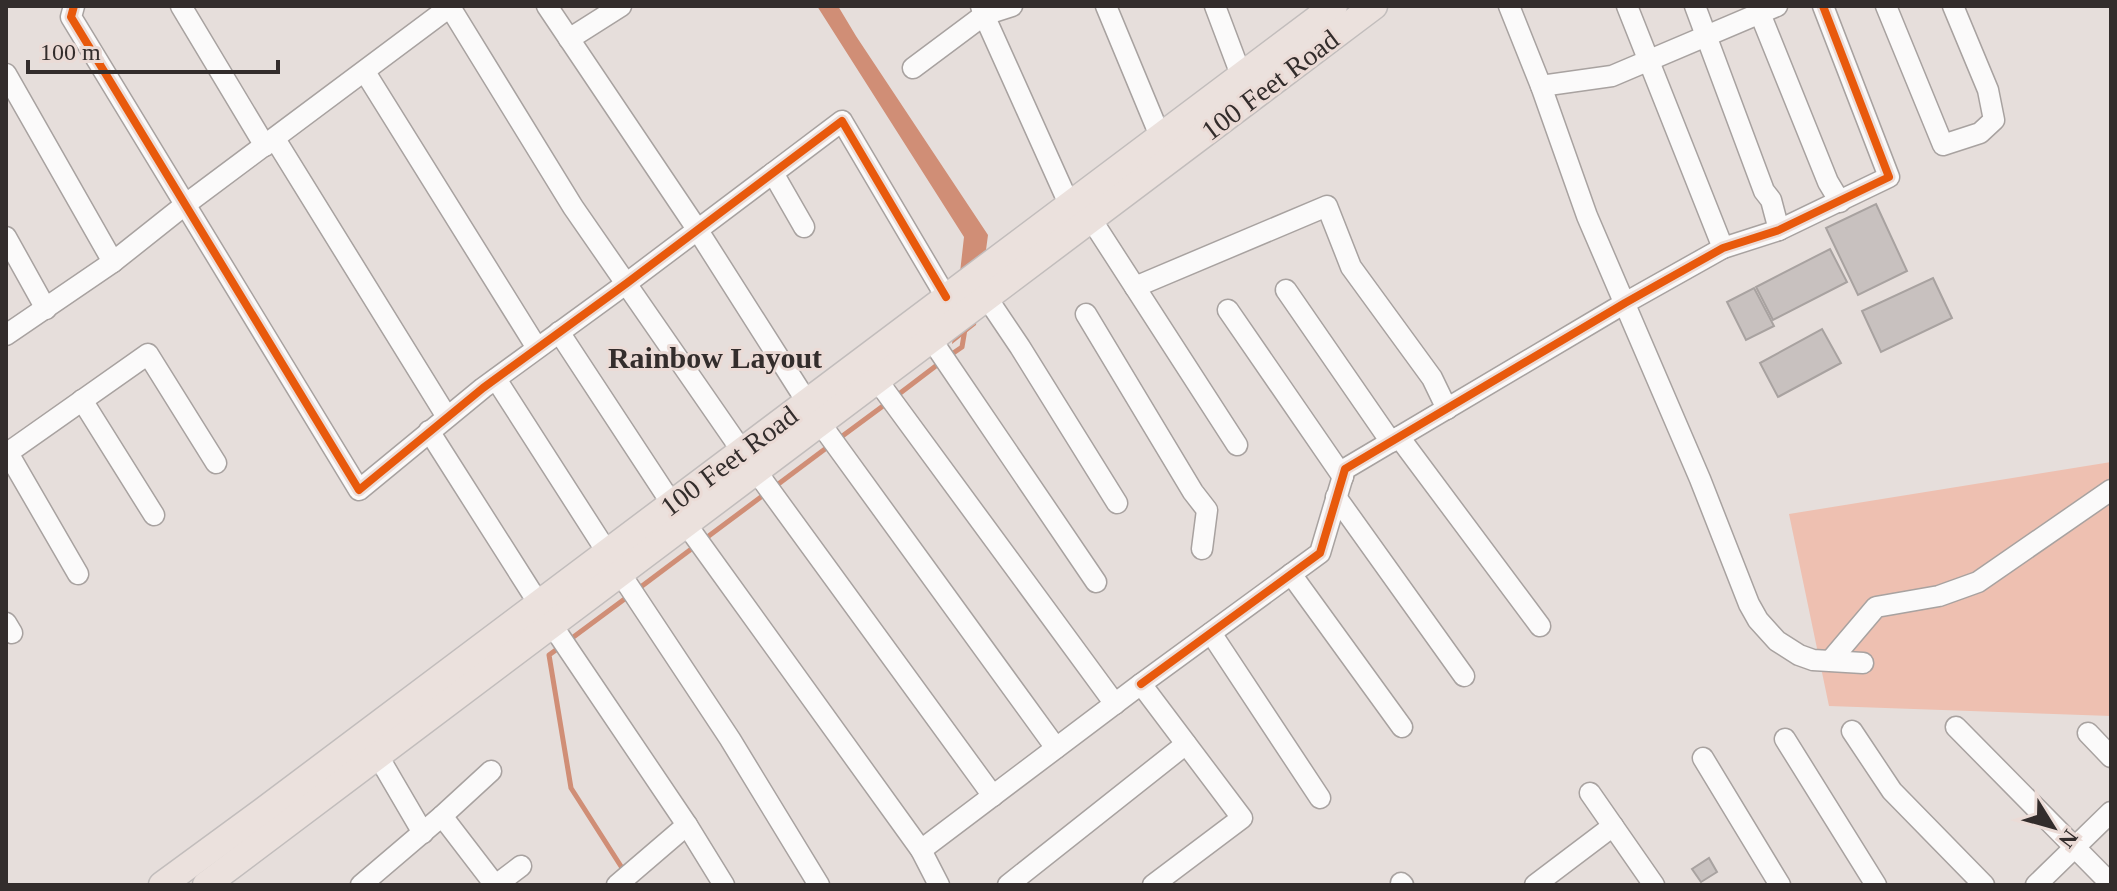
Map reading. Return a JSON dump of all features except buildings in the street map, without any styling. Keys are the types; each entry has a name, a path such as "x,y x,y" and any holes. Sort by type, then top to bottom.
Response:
{"main road":[{"name":"100 Feet Road","path":"1080,212 1160,136 1241,75 1308,14 1334,6"},
{"name":"100 Feet Road","path":"813,413 877,380 924,329 946,297 1020,258 1080,212 1374,6"},
{"name":"100 Feet Road","path":"162,885 546,614 924,329 987,298 1020,258"},
{"name":"100 Feet Road","path":"215,882 378,756 546,614"}],"street":[{"path":"74,6 71,17 359,490 496,379 842,121 946,297"},
{"path":"181,6 447,417"},
{"path":"547,6 697,229 813,413 1056,748"},
{"path":"569,39 621,6"},
{"path":"913,68 982,11 1012,6"},
{"path":"1106,6 1160,136"},
{"path":"1215,6 1241,75"},
{"path":"1509,6 1587,216 1700,479 1749,604 1758,620 1777,641 1799,655 1813,660 1863,663"},
{"path":"1627,6 1723,248"},
{"path":"1695,6 1764,191 1771,200 1779,230"},
{"path":"921,850 1320,553 1345,469 1723,248 1779,230 1889,177 1823,6"},
{"path":"1886,6 1943,145 1980,133 1994,120 1988,90 1953,6"},
{"path":"6,335 113,262 451,7 573,207 749,461 993,796"},
{"path":"1541,86 1601,79 1705,37 1764,9 1828,182 1840,202"},
{"path":"982,11 1080,212 1135,287 1237,445"},
{"path":"365,72 537,348"},
{"path":"6,74 113,262"},
{"path":"773,173 804,227"},
{"path":"1135,287 1327,206 1351,267 1432,378 1447,409"},
{"path":"6,237 46,309"},
{"path":"1286,290 1395,439 1540,626"},
{"path":"987,298 1117,503"},
{"path":"1228,310 1343,477"},
{"path":"1086,314 1193,492 1207,510 1202,549"},
{"path":"924,329 1096,582"},
{"path":"559,332 679,514 921,850 939,885"},
{"path":"78,574 7,454 145,355 150,355 216,463"},
{"path":"496,379 730,739 819,885"},
{"path":"877,380 1115,704"},
{"path":"82,400 154,515"},
{"path":"429,431 724,885"},
{"path":"1831,660 1876,607 1939,596 1978,582 2111,490"},
{"path":"1336,497 1464,676"},
{"path":"1291,574 1402,727"},
{"path":"1211,633 1320,798"},
{"path":"1141,684 1242,818 1153,885"},
{"path":"1956,727 2111,884"},
{"path":"1852,731 1892,791 1984,885"},
{"path":"2088,733 2111,757"},
{"path":"1785,739 1876,885"},
{"path":"1008,885 1186,744"},
{"path":"378,756 423,833"},
{"path":"1703,758 1780,885"},
{"path":"361,885 491,771"},
{"path":"1590,793 1654,885"},
{"path":"2036,885 2111,812"},
{"path":"442,816 495,885 521,866"},
{"path":"617,885 687,825"},
{"path":"1535,885 1613,826"}],"shaded area":[{"path":"817,6 838,6 988,235 976,325 952,344 964,237"},
{"path":"2111,462 2111,716 1829,706 1789,514"}],"waterway":[{"path":"949,356 962,347 965,329"},
{"path":"895,397 941,362"},
{"path":"837,440 887,403"},
{"path":"773,488 829,446"},
{"path":"702,541 765,494"},
{"path":"638,589 694,547"},
{"path":"568,641 630,595"},
{"path":"560,647 549,655 571,788 624,871"}],"cycle path":[{"path":"74,6 71,17 359,490 483,388 842,121 946,297"},
{"path":"1141,684 1320,553 1345,469 1723,248 1779,230 1889,177 1823,6"}],"district":[{"name":"Rainbow Layout","path":"715,357"}]}
